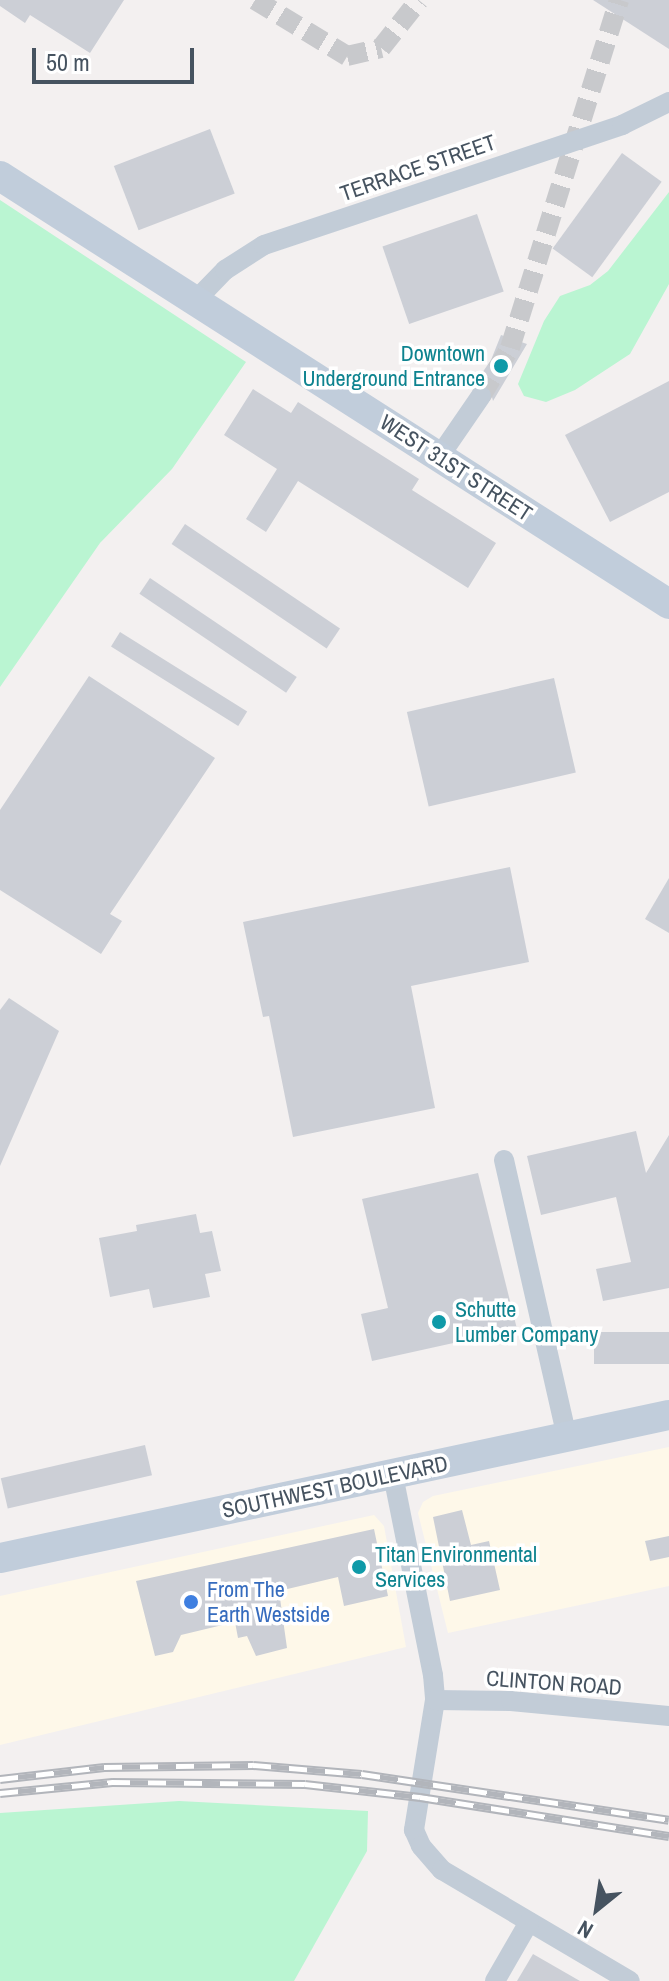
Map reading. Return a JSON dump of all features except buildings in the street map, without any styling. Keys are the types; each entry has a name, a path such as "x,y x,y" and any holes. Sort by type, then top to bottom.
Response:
{"main road":[{"name":"WEST 31ST STREET","path":"0,176 669,604"},
{"name":"SOUTHWEST BOULEVARD","path":"0,1558 669,1415"}],"street":[{"name":"TERRACE STREET","path":"195,301 225,270 264,245 622,125 669,102"},
{"path":"439,457 481,396"},
{"path":"504,1160 567,1437"},
{"path":"393,1475 431,1657 435,1700 414,1830 421,1846 442,1870 630,1981"},
{"name":"CLINTON ROAD","path":"435,1700 511,1701 669,1716"},
{"path":"495,1981 529,1922"}],"shaded area":[{"path":"669,1447 669,1586 448,1633 418,1513 423,1502 433,1496"},
{"path":"374,1515 384,1526 406,1647 0,1745 0,1596"}],"green space":[{"path":"669,192 669,284 630,354 575,390 546,402 524,396 518,384 544,321 560,296 590,285 608,271"},
{"path":"0,200 246,362 172,469 100,543 0,687"},
{"path":"179,1801 368,1811 367,1851 294,1981 0,1981 0,1813"}],"tunnel":[{"path":"255,0 347,56 381,48 419,0"},
{"path":"481,396 510,348 619,0"}],"railway":[{"path":"0,1779 104,1767 253,1765 362,1774 669,1820"},
{"path":"0,1793 112,1782 305,1784 420,1797 669,1836"}],"place":[{"name":"Downtown Underground Entrance","path":"501,366"},
{"name":"Schutte Lumber Company","path":"439,1322"},
{"name":"Titan Environmental Services","path":"359,1567"},
{"name":"From The Earth Westside","path":"191,1602"}]}
